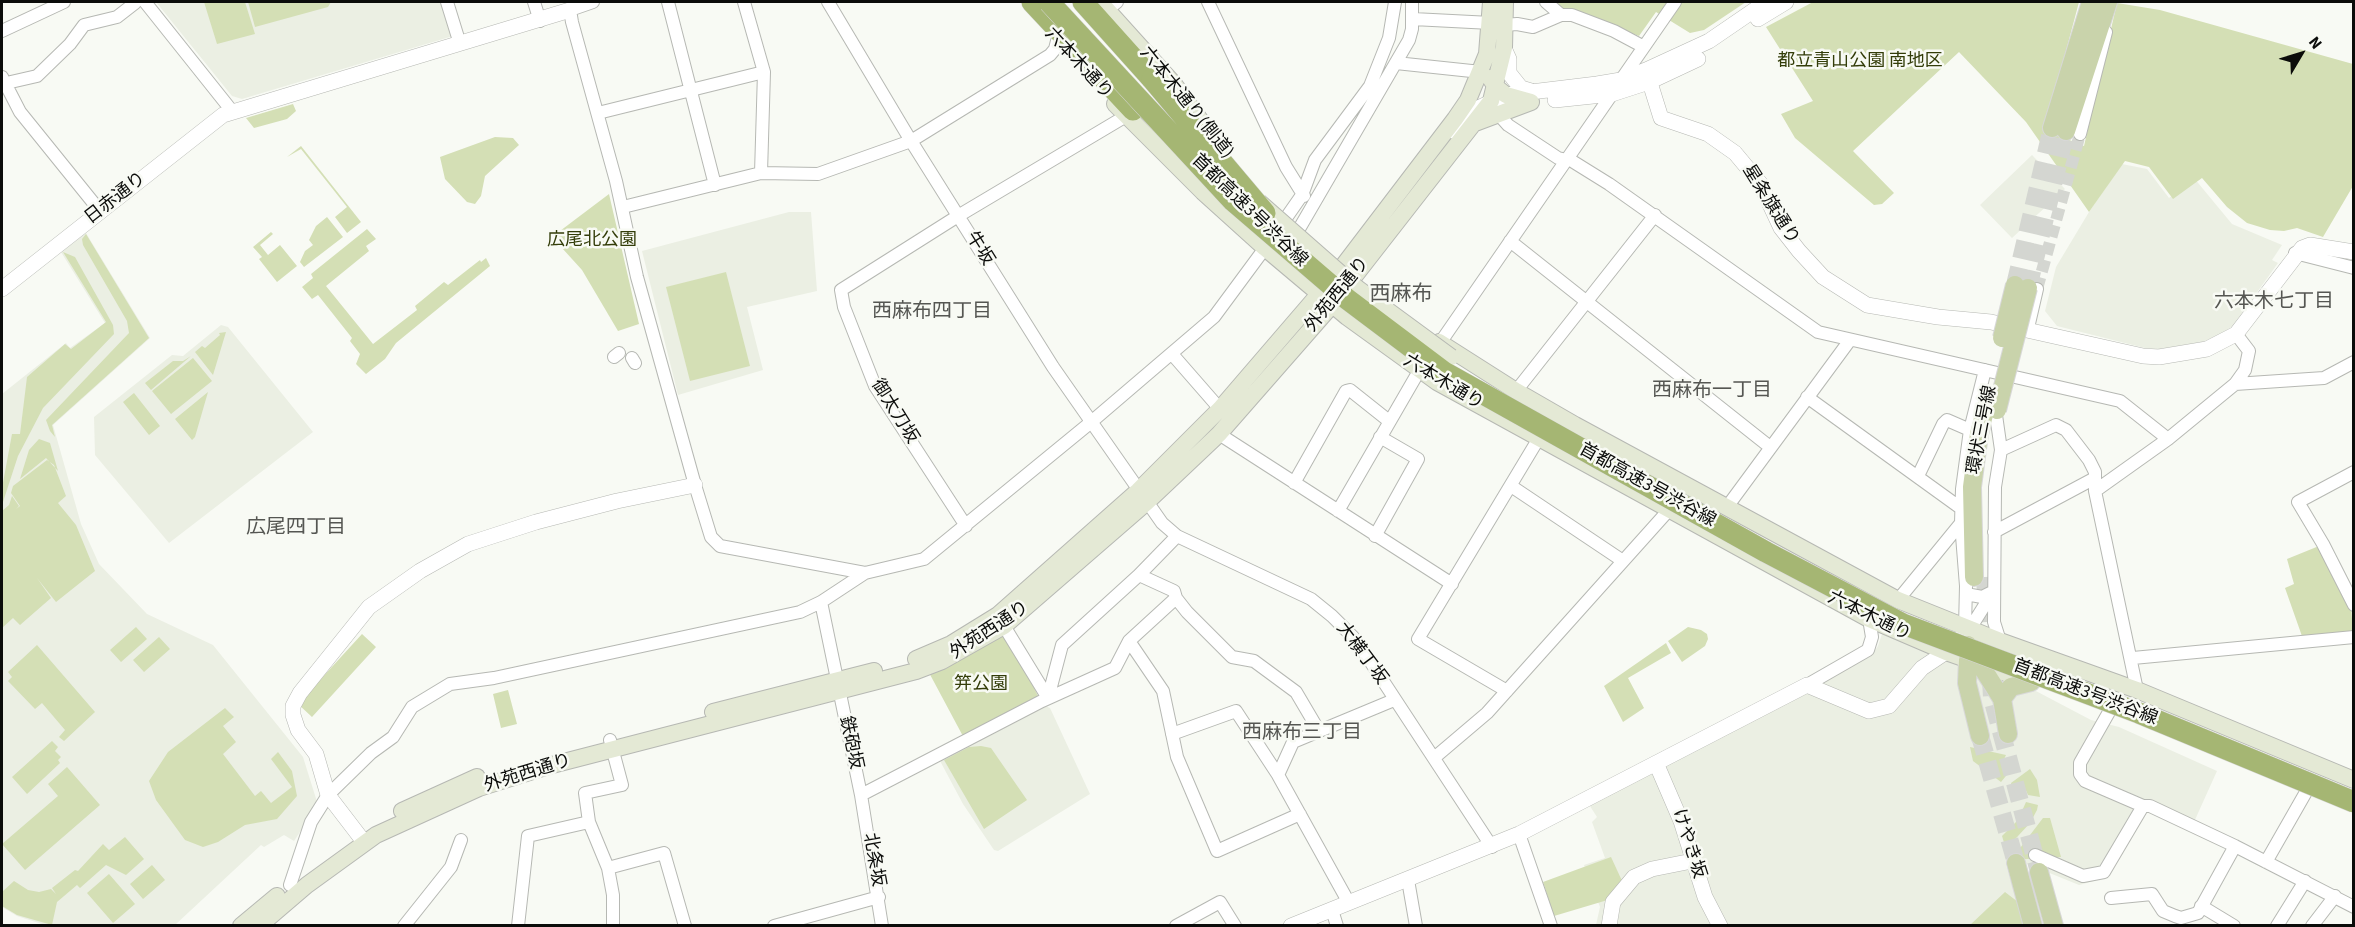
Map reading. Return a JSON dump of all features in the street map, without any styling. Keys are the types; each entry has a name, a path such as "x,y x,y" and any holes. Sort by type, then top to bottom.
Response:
{"highway":[{"path":"1032,2 1177,154 1215,182"},
{"name":"首都高速3号渋谷線","path":"1049,2 1215,182 1284,247 1414,352 1473,389 1766,552 1903,624 2139,713 2354,802"},
{"name":"首都高速3号渋谷線","path":"1069,2 1265,213 1354,290 1450,361 1865,592 1942,627 2144,702 2354,789"},
{"path":"1083,2 1216,152 1265,213"}],"main road":[{"name":"六本木通り","path":"1021,2 1126,116 1211,200 1265,248 1337,285 1440,343 1516,391 1727,507 1898,600 1948,620 1968,641 1946,652 1869,619 1668,511 1419,371 1390,350 1337,285 1292,224"},
{"name":"六本木通り","path":"1041,2 1150,119 1254,226 1282,251 1404,349 1517,426"},
{"path":"1069,2 1266,209 1357,288 1451,357 1516,391"},
{"name":"外苑西通り","path":"838,686 924,657 986,624 1219,434 1337,285 1497,94 1504,48 1491,2"},
{"name":"外苑西通り","path":"241,926 290,885 361,838 471,779 942,661 1004,626 1142,496 1337,285 1468,100 1481,72 1505,2"},
{"path":"2091,2 2066,131 2110,2"},
{"name":"六本木通り(側道)","path":"1108,4 1243,174 1292,224"},
{"path":"1487,54 1490,76 1497,94 1531,97"},
{"path":"1474,124 1531,97"},
{"name":"環状三号線","path":"1980,585 1972,487 1991,411 2027,287"},
{"path":"1575,424 1651,482 1875,605 1968,641 2031,682 2354,812"},
{"path":"1968,641 2000,641 2138,690 2354,780"},
{"path":"1968,641 2000,641"},
{"path":"1968,641 2003,703 2006,735"},
{"path":"1968,641 1967,683 1982,737"},
{"path":"2003,703 2011,687 2031,682"},
{"name":"外苑西通り","path":"259,926 361,838"},
{"path":"2033,926 2034,867"},
{"path":"2034,867 2043,926"},
{"path":"2034,867 2054,926"},
{"path":"2034,867 2065,926"}],"street":[{"path":"2,31 64,2"},
{"path":"100,211 20,112 3,81 37,76 70,44 84,25 117,17 140,2 232,111"},
{"path":"447,2 460,44"},
{"path":"534,2 540,21"},
{"path":"593,2 570,10 623,207 637,277 711,537 717,545 865,573"},
{"path":"668,2 715,185"},
{"path":"744,2 764,72 761,173"},
{"name":"牛坂","path":"828,2 958,216 1090,423 1142,496"},
{"path":"1208,2 1286,167 1302,195 1314,203"},
{"path":"1292,224 1314,203 1388,68 1389,38 1395,2"},
{"path":"1292,224 1315,160 1409,40 1413,19 1412,2"},
{"path":"1546,2 1561,15"},
{"path":"1440,343 1675,2"},
{"path":"1504,48 1509,59 1509,73 1531,97 1612,94 1702,45 1766,2"},
{"path":"1531,97 1648,76 1696,59 1786,2"},
{"name":"日赤通り","path":"2,290 215,120 232,111 540,21 570,10"},
{"path":"1413,19 1517,24 1533,27 1561,15 1572,15 1644,47"},
{"path":"623,207 761,173 818,174 911,141 1050,55 1057,41"},
{"path":"1644,47 1648,76"},
{"path":"1388,68 1481,72"},
{"path":"597,113 764,72"},
{"name":"星条旗通り","path":"1648,76 1661,118 1708,134 1735,153 1760,183 1781,228 1791,242 1823,277 1850,297 1883,309 2028,328"},
{"path":"1433,149 1468,116 1497,94"},
{"path":"958,216 1126,116"},
{"path":"1474,124 1500,116 1508,125 1558,158 1591,172 1655,215 1818,332 2120,401 2168,439"},
{"path":"1516,391 1585,300 1655,215"},
{"name":"御太刀坂","path":"958,216 841,290 844,307 875,386 966,526"},
{"path":"1510,241 1770,447"},
{"path":"2027,287 2028,328 2143,356 2159,357 2207,349 2236,334 2295,254 2310,245 2354,252"},
{"path":"290,885 311,822 328,795 371,753 393,737 412,706 450,684 679,639 800,612 821,602 865,573 924,559 1090,423 1214,317 1265,248"},
{"path":"2295,254 2354,268"},
{"path":"1994,532 2095,484 2168,439 2235,384 2245,370 2249,351 2236,334"},
{"path":"1727,507 1850,340"},
{"path":"1172,354 1220,409"},
{"path":"2235,384 2324,378 2354,362"},
{"path":"1985,370 1970,430 1961,523 1988,613 2000,641"},
{"path":"1338,511 1419,371"},
{"path":"1294,483 1346,391 1350,390 1389,421"},
{"path":"1807,397 1962,509"},
{"path":"1970,430 1991,411 2001,450 1995,487 1994,532 1968,641 1971,686 1982,737"},
{"path":"1918,476 1947,420 1970,430"},
{"path":"2001,450 2056,425 2066,430 2089,460 2133,657 2138,690"},
{"path":"1219,434 1452,584"},
{"path":"1375,536 1418,459 1380,437"},
{"path":"1507,691 1418,639 1539,438"},
{"path":"2354,472 2298,501 2328,552 2354,605"},
{"path":"361,838 328,795 316,754 294,722 293,706 300,693 369,607 420,570 468,544 536,522 616,501 695,485"},
{"path":"1511,486 1623,561"},
{"name":"大横丁坂","path":"1142,496 1162,523 1177,536 1311,599 1353,637 1492,846"},
{"path":"1434,758 1487,713 1668,511"},
{"path":"1898,600 1961,523"},
{"path":"1048,698 1062,645 1139,575 1177,536"},
{"path":"1139,575 1174,591 1176,598 1232,657 1254,661 1296,692 1319,731"},
{"path":"861,795 1048,698 1115,668 1129,641 1176,598"},
{"name":"鉄砲坂","path":"821,602 861,795"},
{"path":"1968,641 1988,613"},
{"path":"1292,926 1518,834 1807,685 1868,650 1872,637 1869,619"},
{"path":"1004,626 1048,698"},
{"path":"2133,657 2354,638"},
{"path":"1129,641 1163,691 1177,757 1217,851 1300,814"},
{"path":"1807,685 1869,711 1889,706 1897,701 1922,668 1946,652"},
{"path":"1278,775 1293,742 1394,700"},
{"path":"1172,734 1236,711 1278,775 1349,903"},
{"path":"2109,712 2080,763 2080,774 2085,781 2143,806 2150,806 2235,846 2354,907"},
{"path":"611,745 622,785 585,793 589,822 608,868 613,895 613,926"},
{"name":"けやき坂","path":"1656,763 1681,821 1705,897 1720,926"},
{"path":"2266,862 2306,792"},
{"name":"北条坂","path":"861,795 882,926"},
{"path":"2034,867 2083,876 2104,872 2143,806"},
{"path":"518,926 528,836 589,822"},
{"path":"1518,834 1551,926"},
{"path":"404,926 451,867 461,840"},
{"path":"2111,898 2152,894 2163,911 2181,918 2198,913 2235,846"},
{"path":"608,868 664,853 686,926"},
{"path":"1609,926 1613,902 1634,877 1652,869 1692,861"},
{"path":"1408,880 1416,926"},
{"path":"2277,926 2305,881"},
{"path":"2312,926 2335,896"},
{"path":"774,926 879,897"},
{"path":"1176,926 1220,902 1235,926"},
{"path":"2201,906 2234,926"},
{"path":"1332,910 1337,926"}],"shaded area":[{"path":"156,2 443,2 453,36 242,99 232,96"},
{"path":"2032,155 2065,189 2012,238 1980,205"},
{"path":"2122,164 2147,169 2169,198 2194,178 2232,224 2282,245 2272,260 2278,263 2233,326 2218,336 2202,342 2160,349 2145,348 2057,326 2045,311 2056,267 2089,212"},
{"path":"789,212 811,212 817,291 747,307 763,370 678,395 642,251"},
{"path":"86,233 150,338 53,425 81,524 99,564 147,614 213,645 303,757 318,805 294,841 284,835 264,847 261,845 175,925 45,925 17,916 2,907 2,394 66,343 70,348 105,323 61,252"},
{"path":"221,325 228,327 313,432 169,543 95,455 94,417 172,355 183,356"},
{"path":"1882,634 2034,690 2091,720 2119,727 2217,771 2194,822 2151,803 2113,869 2094,881 2079,885 2020,861 2006,865 2021,914 2027,925 1596,925 1600,907 1584,865 1605,858 1592,822 1597,817 1588,803 1871,656"},
{"path":"1043,705 1050,708 1090,794 998,851 994,850 963,804 939,759"}],"green space":[{"path":"204,2 245,2 255,34 217,44"},
{"path":"248,2 331,2 328,7 255,27"},
{"path":"1547,2 1746,2 1704,30 1690,33 1656,12 1639,36"},
{"name":"都立青山公園 南地区","path":"1813,2 2079,2 2045,130 2084,146 2117,3 2160,10 2353,64 2353,186 2323,237 2297,228 2284,231 2270,230 2247,223 2227,207 2202,178 2173,199 2149,167 2125,161 2089,212 2026,122 1959,52 1853,151 1894,193 1882,204 1874,205 1795,138 1781,114 1813,101 1766,27"},
{"path":"293,104 296,111 287,119 254,128 246,118"},
{"path":"495,137 513,138 519,145 485,176 481,196 475,204 467,202 445,179 440,157"},
{"path":"301,146 361,222 347,233 335,217 347,207 301,149 287,157"},
{"name":"広尾北公園","path":"609,194 639,324 618,331 582,270 552,237"},
{"path":"327,217 343,237 304,267 300,262 305,251 313,245 309,240 316,226"},
{"path":"367,229 376,239 366,246 369,251 326,286 373,344 417,310 415,306 444,282 448,285 480,260 481,262 486,258 490,266 396,343 385,359 366,374 356,364 360,354 350,341 352,338 318,295 312,299 302,287 313,278 311,274"},
{"path":"271,232 273,234 260,245 268,255 280,245 297,266 277,282 259,259 262,257 253,247"},
{"path":"86,234 149,338 52,425 55,437 46,420 129,333 127,321 83,245 82,239"},
{"path":"63,252 75,257 113,325 114,334 43,408 18,456 2,505 2,488 12,434 20,434 27,377 65,344 71,349 106,322"},
{"path":"726,272 750,366 690,381 666,287"},
{"path":"226,332 213,375 195,352 202,346 205,348 220,335 219,333"},
{"path":"191,356 151,390 145,383 173,361 183,361"},
{"path":"193,358 212,381 171,414 152,391"},
{"path":"208,392 195,437 192,440 175,419"},
{"path":"134,393 160,426 149,435 123,402"},
{"path":"39,439 50,443 58,471 46,458 20,479 29,450"},
{"path":"47,460 54,465 66,496 58,503 76,525 95,571 56,602 37,578 51,598 20,625 13,618 2,628 2,511 9,505 12,496 19,506 16,509 20,506 11,493 13,486"},
{"path":"2319,546 2351,605 2353,632 2303,639 2285,588 2294,584 2287,559"},
{"name":"笄公園","path":"1004,626 1039,698 965,740 926,667"},
{"path":"136,627 147,639 121,662 110,650"},
{"path":"1688,627 1701,630 1707,634 1708,639 1705,646 1682,662 1668,641"},
{"path":"362,634 376,647 312,717 298,704"},
{"path":"159,637 170,649 144,672 133,660"},
{"path":"1666,643 1671,653 1628,678 1644,708 1623,722 1604,686"},
{"path":"37,645 95,712 64,741 59,737 65,730 42,703 35,709 8,681 12,677 8,672"},
{"path":"508,690 517,724 501,728 493,694"},
{"path":"225,708 234,717 223,726 236,742 223,754 255,796 261,791 271,803 292,787 271,759 278,752 292,771 297,796 277,819 245,825 218,842 203,847 185,840 156,800 149,781 168,752"},
{"path":"52,741 58,747 55,751 61,757 58,760 60,763 27,794 12,777"},
{"path":"969,747 991,748 1027,800 984,829 944,760"},
{"path":"1970,747 2006,755 2001,765 2010,771 2001,782 1973,761"},
{"path":"67,767 100,805 25,870 2,844 58,796 48,784"},
{"path":"2030,769 2037,780 2040,797 2028,795 2024,786 2012,789 2011,783"},
{"path":"2026,802 2038,805 2037,810 2030,823 2006,849 2002,836 2018,820"},
{"path":"2043,818 2050,818 2061,857 2011,860"},
{"path":"125,837 144,859 126,875 106,865 80,888 77,885 57,902 52,925 17,915 2,906 2,892 14,881 28,890 39,892 51,889 56,894 52,888 75,870 78,871 103,844 109,850"},
{"path":"1611,857 1623,883 1611,899 1554,916 1543,882"},
{"path":"152,865 165,880 143,899 130,884"},
{"path":"109,874 135,904 113,923 87,893"},
{"path":"2005,892 2018,902 2028,926 1969,926"}],"tunnel":[{"path":"2015,285 2052,128"},
{"path":"2028,288 2066,131"},
{"path":"2037,289 2080,134"},
{"path":"1985,577 1989,650"},
{"path":"1991,678 1992,698 2039,872"},
{"path":"1980,736 2016,863"}],"district":[{"name":"西麻布","path":"1401,295"},
{"name":"六本木七丁目","path":"2274,303"},
{"name":"西麻布四丁目","path":"932,313"},
{"name":"西麻布一丁目","path":"1712,392"},
{"name":"広尾四丁目","path":"296,529"},
{"name":"西麻布三丁目","path":"1302,734"}]}
